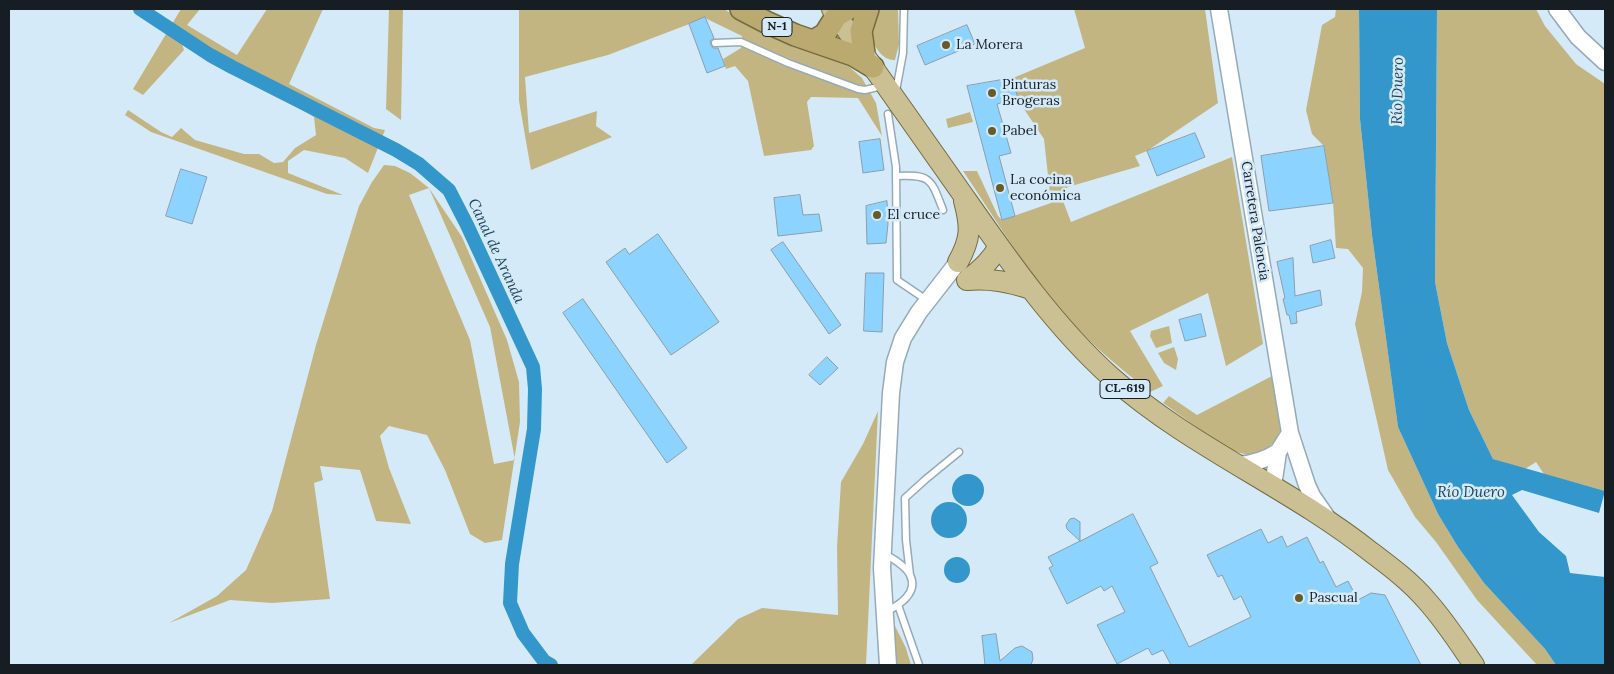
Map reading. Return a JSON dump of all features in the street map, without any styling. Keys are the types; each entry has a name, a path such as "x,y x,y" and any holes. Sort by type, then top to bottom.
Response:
{"highway":[{"name":"N-1","path":"742,9 766,22 813,41 869,60"},
{"path":"868,9 861,31 869,60"},
{"path":"813,41 825,34 839,11"}],"main road":[{"name":"CL-619","path":"839,11 869,60 889,99 962,194 1031,289 1073,340 1112,378 1165,420 1330,521 1394,570 1426,600 1445,622 1474,665"},
{"path":"958,262 966,248 969,222 962,194"},
{"path":"958,262 972,252 985,247 999,246"},
{"path":"967,280 984,268 999,246"},
{"path":"967,280 982,278 999,280 1031,289"}],"street":[{"name":"Carretera Palencia","path":"1219,9 1290,433 1297,458 1312,496 1330,521"},
{"path":"1557,9 1578,37 1605,62"},
{"path":"888,665 891,609 883,552 890,393 895,362 903,338 919,312 958,262"},
{"path":"928,301 946,289 967,280"},
{"path":"1273,486 1278,452 1290,433"},
{"path":"1238,465 1251,464 1278,452"},
{"path":"1273,486 1294,465 1297,458"}],"lane":[{"path":"904,9 904,53 889,99 896,176 897,280 928,301"},
{"path":"715,42 741,42 788,63 889,99"},
{"path":"896,176 921,176 928,180 935,190 943,210"},
{"path":"919,665 891,609 908,595 912,587 906,540 905,498 959,452"},
{"path":"883,552 910,575"}],"shaded area":[{"path":"181,9 200,9 187,25 237,55 267,9 323,9 289,84 374,128 385,130 368,173 345,158 304,150 288,161 288,173 343,195 327,194 151,132 125,115 128,110 172,137 181,128 195,140 244,154 259,154 274,163 283,162 295,148 316,135 314,117 226,70 180,38 184,50 143,95 133,89"},
{"path":"389,9 403,9 401,120 386,109"},
{"path":"519,9 724,9 759,31 794,47 839,58 862,78 876,103 882,136 858,98 811,97 807,102 814,146 811,150 764,156 748,81 735,66 726,69 723,59 741,48 742,36 705,18 608,55 525,77 529,133 597,111 596,126 612,137 531,170 519,101"},
{"path":"877,9 898,9 899,44 895,60 884,57 873,42 871,24"},
{"path":"1074,9 1205,9 1218,103 1147,151 1135,156 1140,166 1068,187 1060,193 1071,222 1232,157 1263,344 1226,366 1208,293 1130,331 1163,386 1150,392 1100,350 1065,315 1019,255 963,171 977,171 998,216 1002,220 1051,203 1044,139 1018,100 1013,78 1085,48"},
{"path":"1336,9 1359,9 1360,119 1372,235 1398,427 1438,514 1458,547 1484,583 1545,649 1556,665 1537,665 1477,600 1436,542 1415,517 1388,470 1355,324 1362,292 1363,268 1348,249 1336,248 1333,202 1324,146 1312,134 1306,110 1322,25 1335,17"},
{"path":"1437,9 1536,9 1545,26 1576,64 1605,84 1605,491 1544,474 1536,462 1525,469 1493,459 1469,410 1447,343 1435,282"},
{"path":"970,112 973,122 948,128 946,119"},
{"path":"384,165 395,166 410,173 429,188 409,195 470,340 494,464 514,460 502,540 485,543 470,534 445,470 427,435 389,426 380,436 389,468 411,524 376,521 360,470 320,466 323,480 314,483 330,599 272,603 230,600 169,623 217,596 246,570 272,511 316,345 359,206"},
{"path":"429,188 462,237 507,340 519,382 520,422 515,458 490,327"},
{"path":"1169,326 1172,343 1156,348 1150,336 1151,331"},
{"path":"1174,347 1178,359 1176,370 1164,363 1158,353"},
{"path":"1272,376 1280,414 1281,429 1270,446 1262,452 1255,454 1237,452 1227,447 1163,403 1169,396 1197,415"},
{"path":"878,411 866,665 691,665 738,619 762,608 838,615 837,547 841,482 863,444"},
{"path":"893,622 906,648 911,665 896,665"}],"water":[{"name":"Río Duero","path":"1359,9 1437,9 1435,282 1447,343 1469,410 1493,459 1605,491 1599,513 1522,490 1512,495 1539,532 1566,556 1570,573 1605,577 1605,665 1556,665 1545,649 1484,583 1458,547 1438,514 1398,427 1372,235 1360,119"},
{"path":"968,474 974,475 979,479 983,484 983,496 979,501 974,505 968,506 962,505 957,501 953,496 952,490 953,484 957,479 962,475"},
{"path":"949,502 956,503 962,507 966,513 966,527 962,533 956,537 949,538 942,537 936,533 932,527 931,520 932,513 936,507 942,503"},
{"path":"957,557 967,560 970,570 967,580 957,583 947,580 944,570 947,560"}],"building":[{"path":"705,17 714,38 710,41 711,45 713,48 718,48 725,66 707,73 689,24"},
{"name":"La Morera","path":"967,25 975,44 925,65 917,46"},
{"path":"1013,78 1018,100 997,104 1011,153 999,156 1015,216 1002,220 967,86"},
{"path":"1195,133 1205,157 1157,176 1147,151"},
{"path":"880,139 884,170 863,173 859,142"},
{"path":"1324,146 1333,203 1269,211 1261,156"},
{"path":"181,169 207,177 192,224 166,216"},
{"path":"800,195 803,215 819,214 822,231 778,236 774,198"},
{"path":"887,201 888,224 886,243 867,244 866,206"},
{"path":"658,234 719,322 671,355 606,262 625,248 629,254"},
{"path":"1331,240 1335,258 1313,263 1310,246"},
{"path":"783,242 841,325 829,334 771,250"},
{"path":"1293,258 1295,296 1320,290 1322,305 1296,312 1297,323 1291,324 1283,299 1285,298 1277,262"},
{"path":"866,273 884,273 882,332 864,331"},
{"path":"583,299 687,448 667,463 563,313"},
{"path":"1201,314 1206,336 1185,341 1179,320"},
{"path":"827,357 838,368 820,385 809,375"},
{"name":"Pascual","path":"1133,514 1158,563 1150,567 1189,647 1251,617 1241,596 1234,600 1222,575 1218,577 1207,555 1261,529 1268,543 1282,536 1287,547 1307,537 1320,563 1323,561 1336,587 1348,581 1358,600 1371,593 1385,595 1421,665 1171,665 1163,650 1152,655 1148,648 1117,664 1097,625 1125,612 1112,586 1104,591 1101,586 1067,604 1049,568 1053,566 1048,557"},
{"path":"1074,518 1080,522 1080,541 1067,529 1066,525 1070,519"},
{"path":"996,634 1000,661 1015,648 1022,646 1032,652 1033,659 1031,665 985,665 982,636"}],"waterway":[{"name":"Canal de Aranda","path":"140,9 210,55 396,150 419,164 449,190 533,367 535,389 534,429 512,564 510,603 523,633 544,661 551,665"}],"place":[{"name":"La Morera","path":"946,45"},
{"name":"Pinturas Brogeras","path":"992,93"},
{"name":"Pabel","path":"992,131"},
{"name":"La cocina económica","path":"1000,188"},
{"name":"El cruce","path":"877,215"},
{"name":"Pascual","path":"1299,598"}]}
